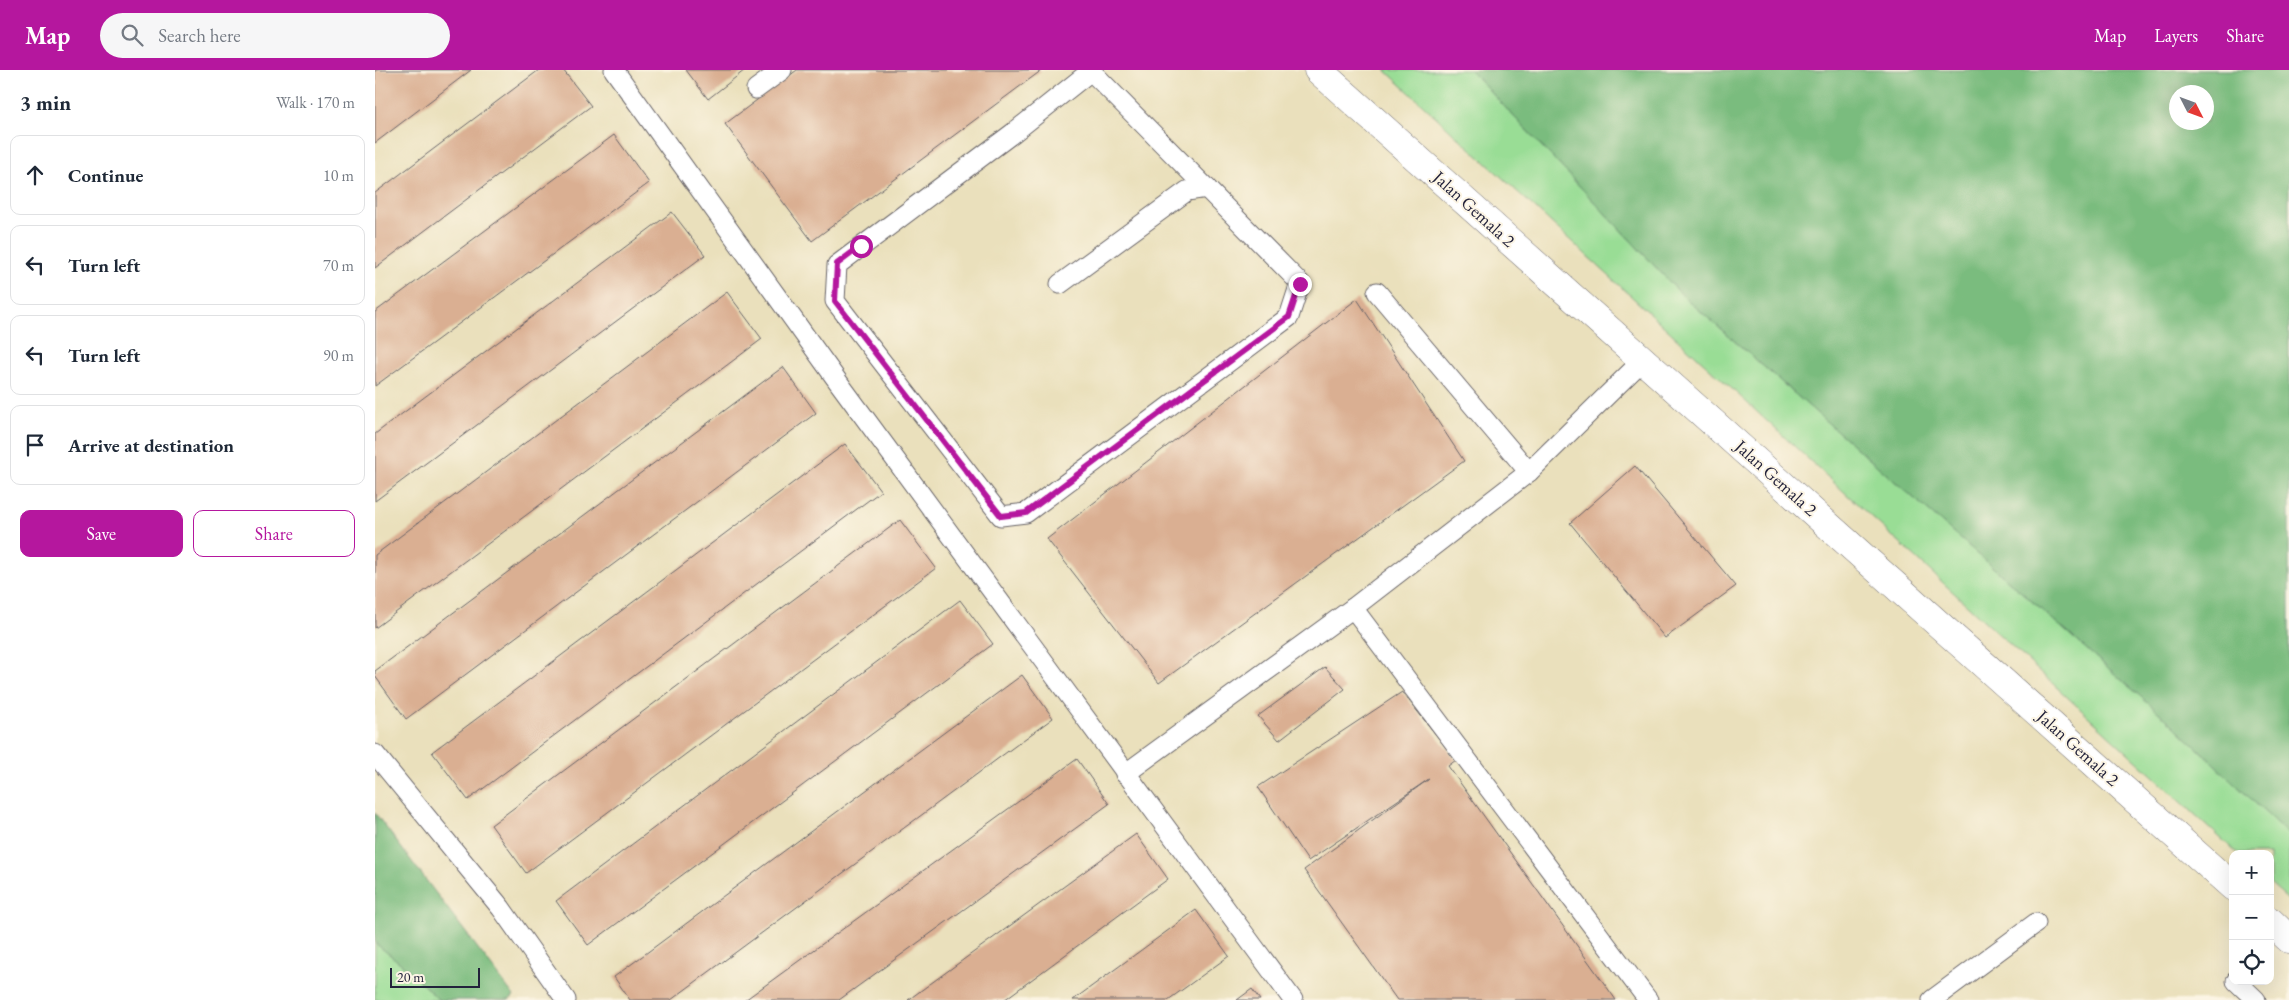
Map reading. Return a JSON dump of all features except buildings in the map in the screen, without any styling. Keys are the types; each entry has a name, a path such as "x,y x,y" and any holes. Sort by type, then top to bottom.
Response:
{"street":[{"name":"Jalan Gemala 2","path":"1318,70 2229,883"},
{"path":"2274,925 2289,939"}],"lane":[{"path":"614,70 839,383 1293,1000"},
{"path":"756,89 782,70"},
{"path":"1091,70 1207,188 1300,284 1289,317 1026,513 1001,516 835,301 837,264 1013,133 1091,70"},
{"path":"1060,284 1187,191 1207,188"},
{"path":"1377,292 1529,472"},
{"path":"1125,774 1353,608 1529,472 1643,360"},
{"path":"1353,608 1648,1000"},
{"path":"375,754 501,908 566,1000"},
{"path":"1932,1000 2036,923"},
{"path":"2240,985 2256,1000"}],"green space":[{"path":"1385,70 1470,70 1683,296 2172,724 2289,835 2289,901 2274,888 2274,850 2234,850"},
{"path":"1470,70 2289,70 2289,835 2172,724 1683,296"},
{"path":"375,813 514,996 509,1000 439,1000 404,966 375,943"},
{"path":"375,943 404,966 439,1000 375,1000"}],"route":[{"path":"861,246 837,264 835,301 1001,516 1026,513 1289,317 1300,284"}]}
